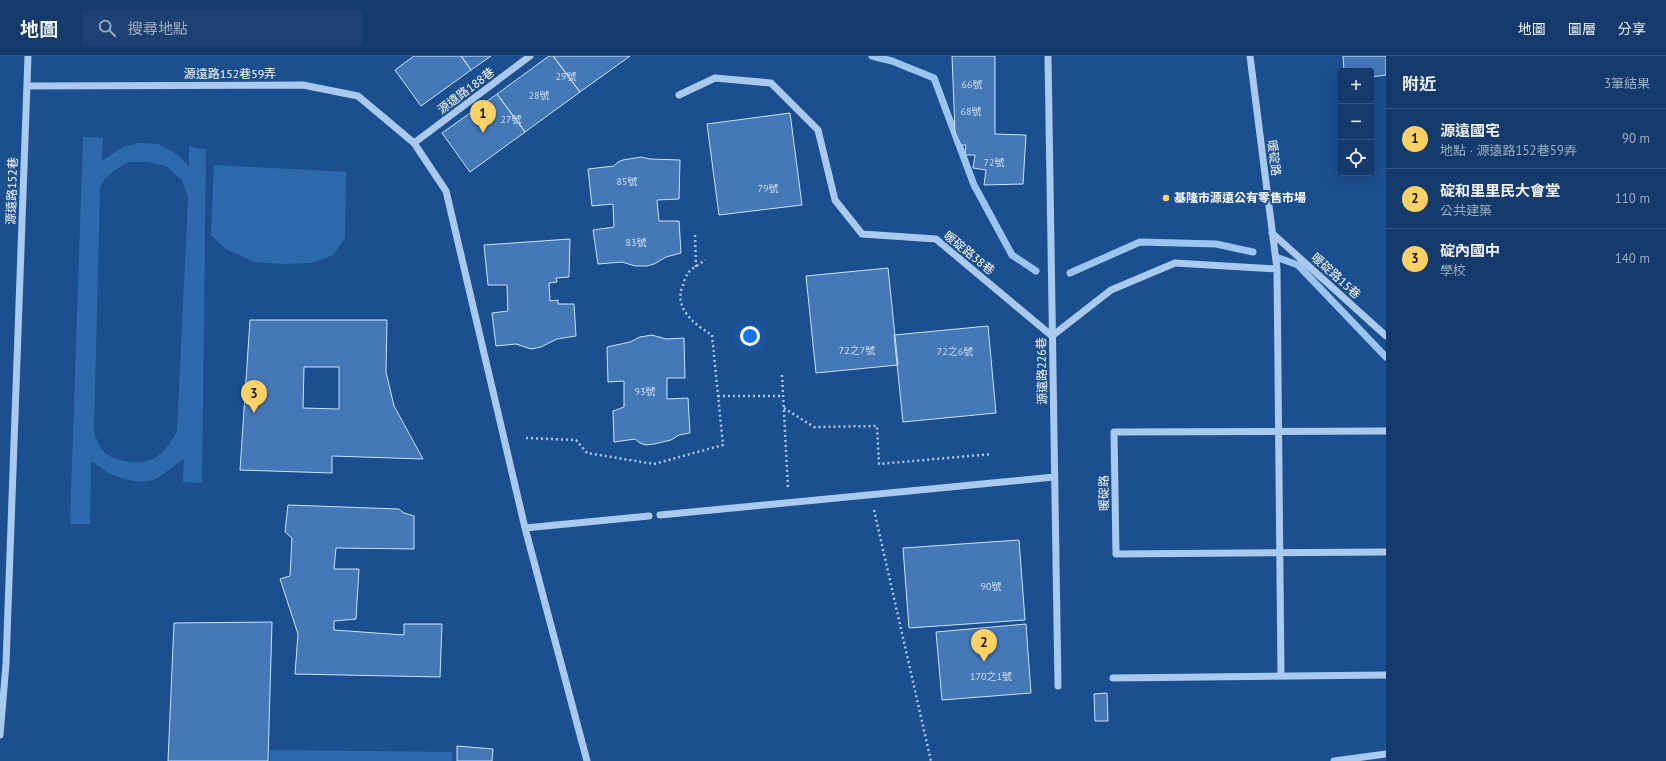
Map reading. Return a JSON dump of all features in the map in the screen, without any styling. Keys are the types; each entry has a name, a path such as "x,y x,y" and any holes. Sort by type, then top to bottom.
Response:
{"street":[{"name":"源遠路152巷","path":"0,735 6,664 28,56"},
{"name":"源遠路188巷","path":"414,143 530,56"},
{"name":"源遠路226巷","path":"1048,56 1058,686"},
{"name":"暖碇路","path":"1250,56 1277,269 1281,676"},
{"name":"暖碇路38巷","path":"679,95 716,78 771,83 818,130 834,200 862,234 936,239 1052,336"},
{"name":"源遠路152巷59弄","path":"27,86 303,85 358,96 414,143 446,191 525,528 587,761"},
{"name":"暖碇路15巷","path":"1272,233 1386,336"},
{"path":"1052,336 1111,290 1175,263 1277,269"},
{"name":"暖碇路","path":"1386,431 1114,432 1116,554 1386,552"},
{"path":"660,515 1054,477"},
{"path":"525,528 649,516"},
{"path":"1113,678 1386,675"},
{"path":"1334,761 1386,754"}],"path":[{"path":"695,235 696,267"},
{"path":"526,438 576,440 587,454 654,464 723,445 712,335 699,327 689,318 681,307 680,292 688,273 705,260"},
{"path":"782,375 789,502"},
{"path":"718,396 783,396"},
{"path":"784,408 814,427 877,426 879,464 992,454"},
{"path":"870,495 931,761"}],"shaded area":[{"path":"83,137 103,138 102,161 123,147 138,143 158,144 175,153 189,166 189,147 206,149 202,483 183,482 184,459 154,480 142,482 116,476 91,461 90,524 70,524","holes":["129,162 147,162 166,166 182,180 188,197 177,432 168,446 155,458 143,462 128,462 114,458 103,451 94,432 100,188 109,175"]},
{"path":"214,165 346,172 345,238 333,255 312,263 284,264 254,262 226,249 211,235"},
{"path":"270,750 452,752 452,761 270,761"}],"building":[{"path":"414,56 461,56 471,70 421,106 395,70"},
{"path":"461,56 491,56 471,70"},
{"path":"549,56 553,56 580,92 525,132 497,94"},
{"path":"553,56 630,56 580,92"},
{"path":"952,56 995,56 995,134 1026,135 1023,184 984,185 986,170 973,168 975,155 965,155 966,145 961,145 955,132"},
{"path":"1343,56 1386,56 1386,75 1374,77 1374,68 1344,68"},
{"path":"497,94 525,132 470,172 442,133"},
{"path":"790,113 802,205 719,215 707,124"},
{"path":"641,157 650,159 680,160 679,199 657,200 659,221 679,221 681,253 666,257 647,266 635,266 622,262 598,264 593,230 614,227 613,204 592,206 588,169 614,166 623,160"},
{"path":"570,239 569,277 556,278 557,282 549,283 550,301 558,300 558,304 574,304 576,336 557,339 541,347 531,349 516,344 496,346 492,313 508,311 507,285 488,285 484,245"},
{"path":"888,268 898,365 816,373 806,276"},
{"path":"250,320 387,320 386,372 394,406 423,459 332,456 332,473 240,470","holes":["304,367 339,367 339,409 303,408"]},
{"path":"988,326 996,413 903,422 894,335"},
{"path":"652,335 666,339 684,338 685,378 667,378 667,399 688,398 690,433 679,435 671,440 646,445 635,439 614,442 613,411 624,407 624,381 608,382 607,347"},
{"path":"288,505 399,509 404,513 414,516 414,549 336,548 334,569 359,569 356,619 334,621 334,630 404,635 404,624 442,624 440,677 295,674 298,634 280,579 290,576 292,538 285,532"},
{"path":"1019,540 1025,620 909,628 903,548"},
{"path":"272,622 268,761 168,761 174,623"},
{"path":"1026,624 1031,693 942,700 936,632"},
{"path":"1107,693 1108,721 1095,721 1094,694"},
{"path":"457,746 493,749 492,761 457,761"}],"waterway":[{"path":"872,56 892,61 934,78 974,185 1012,255 1036,271"},
{"path":"1070,273 1140,242 1216,244 1253,252"},
{"path":"1276,257 1298,265 1386,357"}],"place":[{"name":"源遠國宅","path":"483,133"},
{"name":"基隆市源遠公有零售市場","path":"1166,198"},
{"name":"碇內國中","path":"254,413"},
{"name":"碇和里里民大會堂","path":"984,662"}]}
